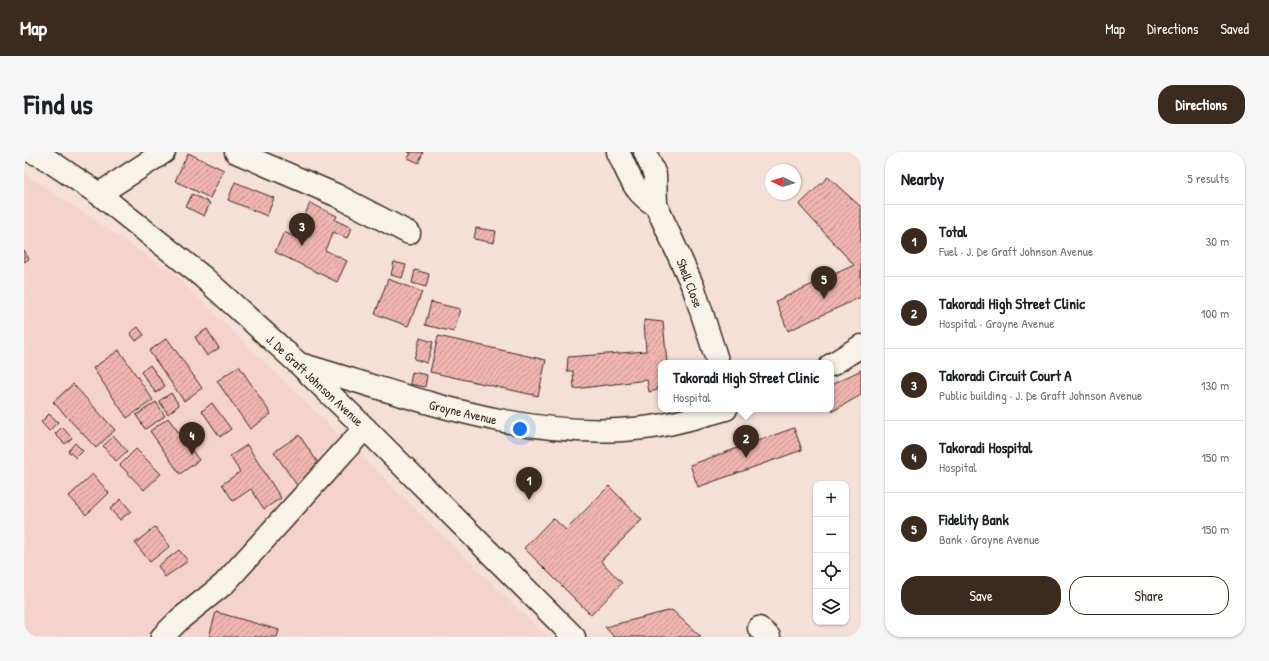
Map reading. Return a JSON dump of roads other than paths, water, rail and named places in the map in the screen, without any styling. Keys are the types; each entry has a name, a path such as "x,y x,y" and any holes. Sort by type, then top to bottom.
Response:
{"street":[{"name":"J. De Graft Johnson Avenue","path":"32,152 42,156 99,194 203,277 300,365 365,428 574,637"},
{"path":"99,194 164,152"},
{"path":"236,152 336,195 409,233"},
{"name":"Shell Close","path":"618,152 637,190 645,199 656,205"},
{"name":"Shell Close","path":"645,152 655,175 656,205 694,289 717,360"},
{"path":"834,363 861,346"},
{"name":"Groyne Avenue","path":"300,365 430,404 479,417 527,426 613,430 651,427 690,420 716,412"},
{"path":"162,637 180,619 224,584 365,428"}],"place":[{"name":"Takoradi Circuit Court A","path":"302,246"},
{"name":"Fidelity Bank","path":"824,299"},
{"name":"Takoradi Hospital","path":"192,455"},
{"name":"Takoradi High Street Clinic","path":"746,458"},
{"name":"Total","path":"529,500"}]}
